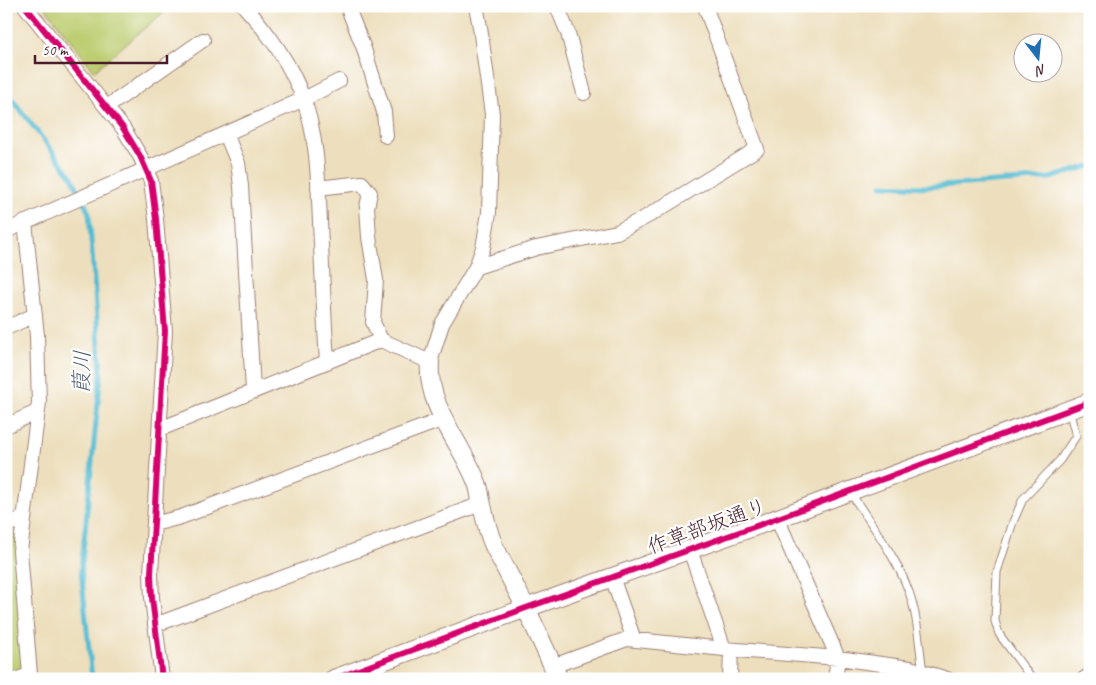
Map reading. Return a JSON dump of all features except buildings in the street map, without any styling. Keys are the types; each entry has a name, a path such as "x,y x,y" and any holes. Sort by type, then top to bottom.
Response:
{"street":[{"path":"25,6 108,107 123,128 151,181 165,331 151,574 162,679"},
{"path":"244,6 276,45 291,72 304,100 312,133 318,188 327,362"},
{"path":"347,6 363,46 384,112 386,136"},
{"path":"476,6 492,114 489,213 483,248 476,267 442,324 430,362 429,376 432,390 444,419 478,484 481,504 494,546 526,608 556,673 627,640 634,640 728,650 838,658 910,668 947,679"},
{"path":"557,6 568,33 584,93"},
{"path":"476,267 536,248 617,232 648,216 756,149 705,6"},
{"path":"108,107 203,40"},
{"path":"6,231 304,100 339,81"},
{"path":"226,134 238,162 241,186 253,390"},
{"path":"318,188 362,183 370,194 367,207 369,237 376,280 373,322 382,340 430,362"},
{"path":"18,679 30,674 20,551 37,412 38,336 25,222"},
{"path":"6,328 35,315"},
{"path":"160,429 253,390 382,340"},
{"name":"作草部坂通り","path":"334,679 849,492 1090,402"},
{"path":"6,426 37,412"},
{"path":"154,524 444,419"},
{"path":"155,625 481,504"},
{"path":"6,526 24,518"},
{"path":"777,518 838,658 834,679"},
{"path":"690,550 728,650 730,679"},
{"path":"612,577 634,640"},
{"path":"1084,679 1090,676"}],"lane":[{"path":"1032,679 998,634 995,621 998,572 1012,522 1023,499 1060,460 1076,436 1069,410"},
{"path":"849,492 902,573 914,614 923,672"}],"green space":[{"path":"44,6 171,6 94,71"},
{"path":"10,531 17,537 24,667 6,674 6,533"}],"waterway":[{"name":"葭川","path":"6,91 72,177 89,213 101,373 81,570 92,679"},
{"path":"882,185 926,187 1050,178 1090,166"}],"cycle path":[{"path":"25,6 123,128 140,156 151,181 165,331 151,574 152,598 162,679"},
{"path":"334,679 770,521 1090,402"}]}
